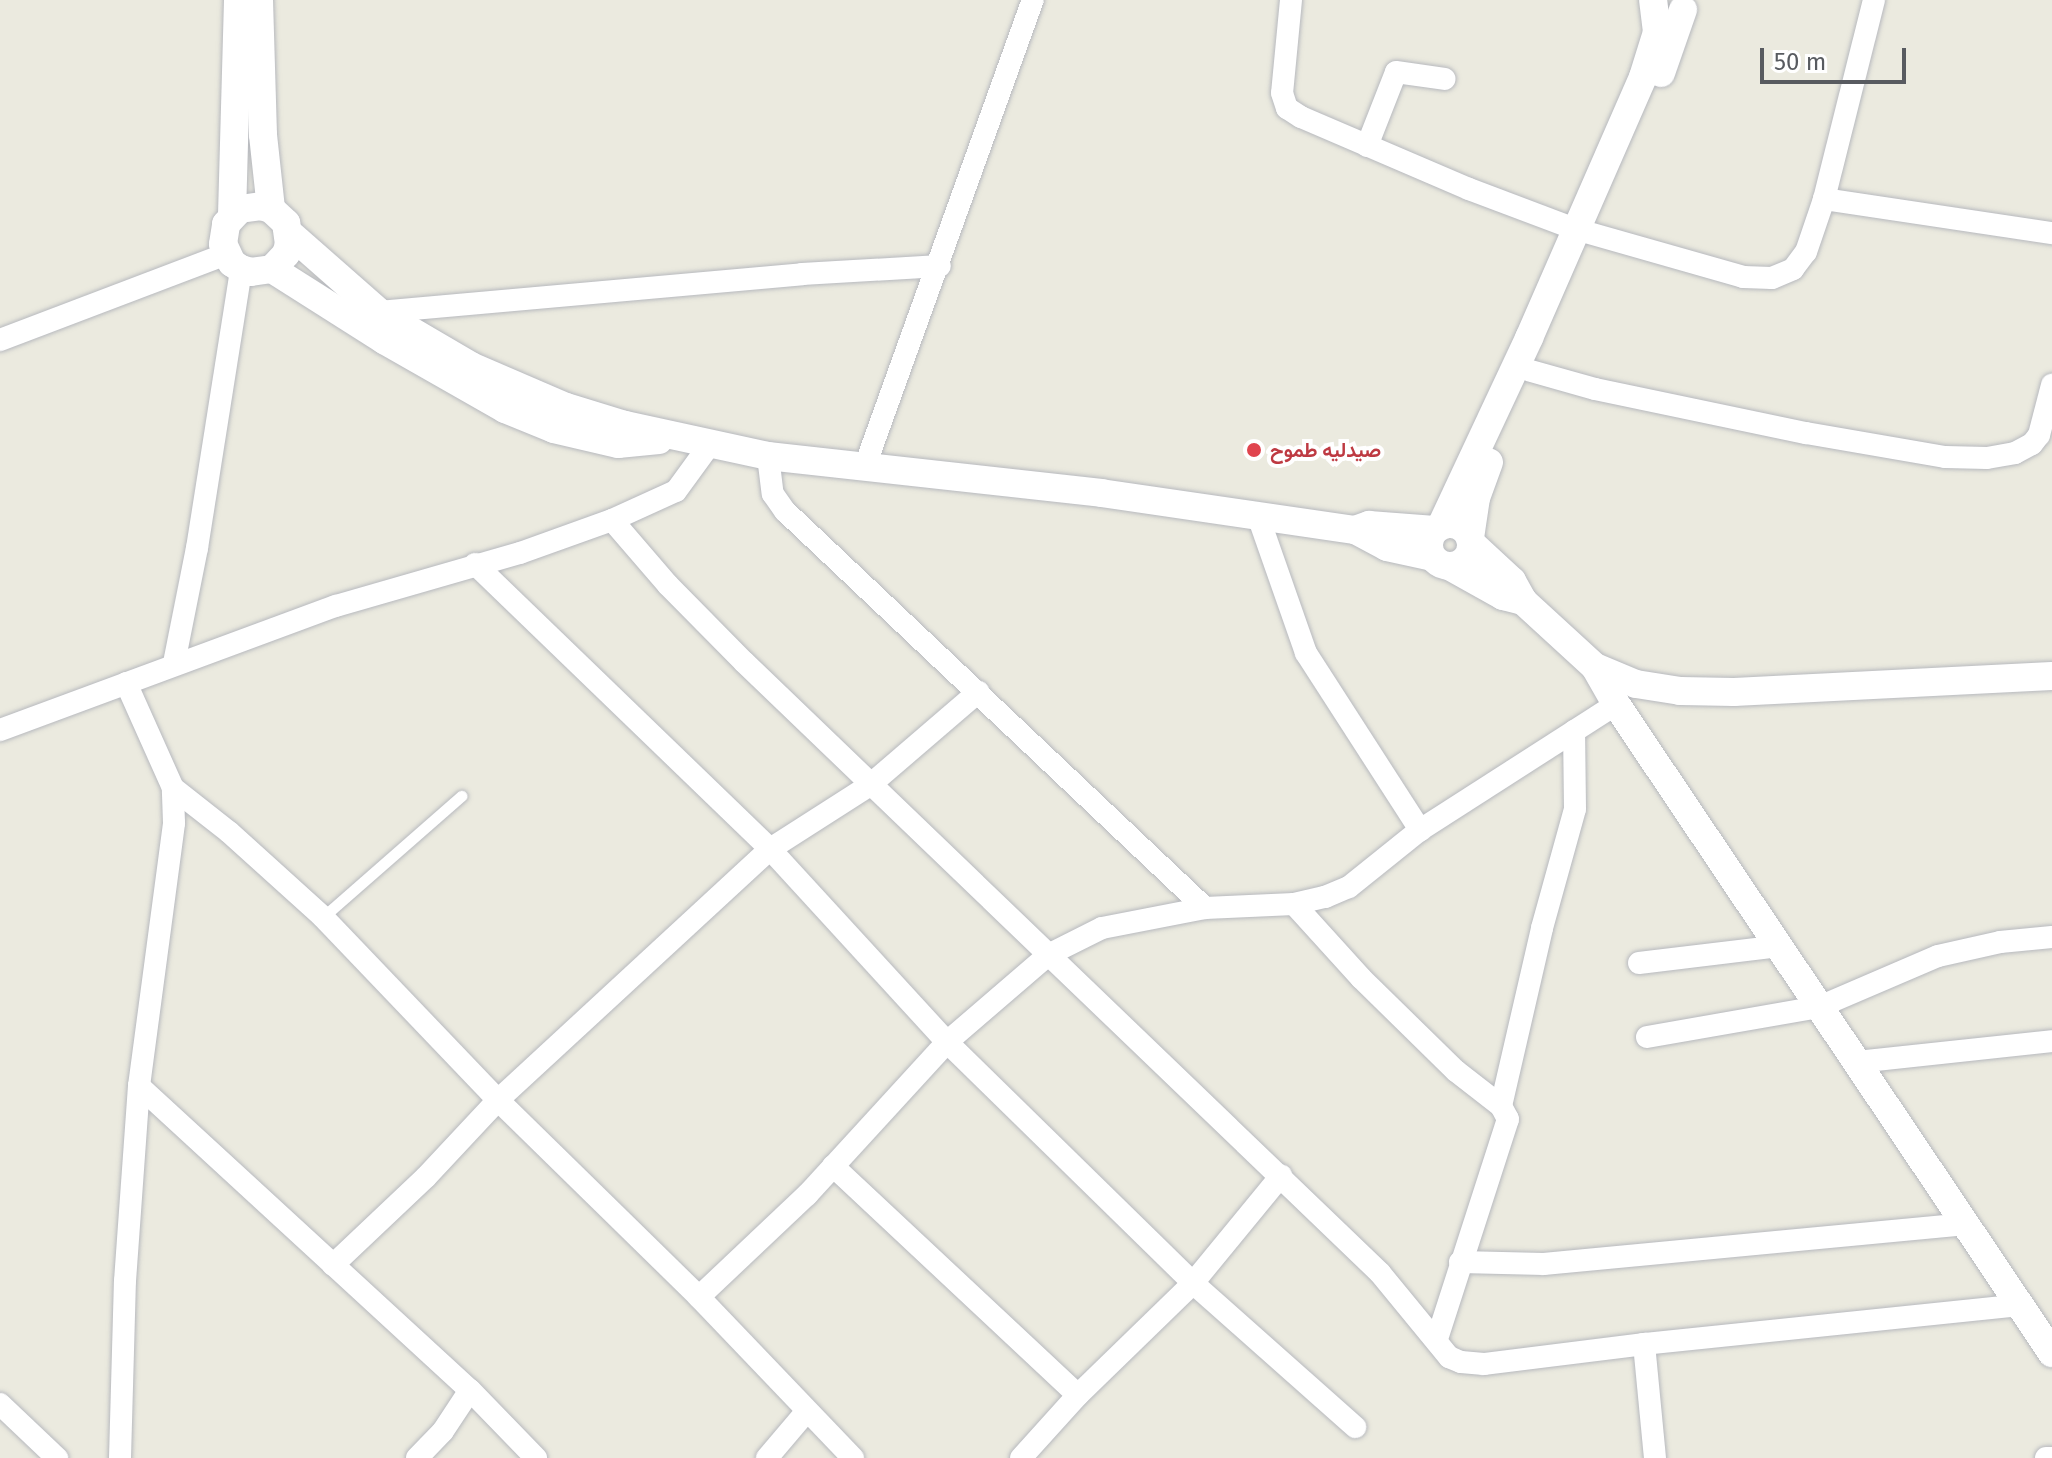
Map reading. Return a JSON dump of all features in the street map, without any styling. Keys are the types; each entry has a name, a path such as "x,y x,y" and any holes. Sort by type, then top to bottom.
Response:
{"street":[{"path":"174,663 197,548 234,262 223,234 232,215 238,0"},
{"path":"259,0 263,135 271,209"},
{"path":"865,466 940,266 1033,0"},
{"path":"1291,0 1282,93 1287,108 1301,117 1583,232 1743,277 1772,278 1793,269 1806,252 1824,199 1874,0"},
{"path":"1471,541 1476,498 1486,468 1531,371 1643,77 1653,50 1662,6"},
{"path":"1367,146 1396,72 1445,79"},
{"path":"1824,199 2052,233"},
{"path":"232,215 250,206 271,209 279,215 289,233 379,312 471,366 540,396 676,438 768,456 1355,530 1369,525 1440,545 1503,596 1523,601"},
{"path":"1440,545 1583,232"},
{"path":"0,340 234,262 251,272 272,269 286,254 289,233"},
{"path":"379,312 802,274 940,266"},
{"path":"272,269 384,340 505,409 554,429 618,444 676,438"},
{"path":"1531,371 1681,407 1945,457 1987,458 2015,453 2032,444 2039,435 2052,385"},
{"path":"0,730 174,663 336,606 565,539 676,491 711,443"},
{"path":"768,456 773,494 785,511 1205,908"},
{"path":"1258,516 1306,653 1420,830"},
{"path":"612,520 668,585 870,785 1380,1273 1449,1357 1461,1362 1484,1364 1644,1344 2021,1305"},
{"path":"1440,545 1455,524 1512,581 1523,601 1595,667 1616,704 1819,1007 2050,1346"},
{"path":"475,564 770,849 947,1042 1193,1283 1355,1427"},
{"path":"1595,667 1636,684 1680,691 1734,692 2052,676"},
{"path":"120,1458 125,1281 139,1086 174,823 173,788 126,683"},
{"path":"333,1265 426,1177 498,1100 770,849 870,785 978,692"},
{"path":"699,1297 833,1166 947,1042 1048,955 1102,928 1205,908 1294,904 1325,897 1349,887 1420,830 1616,704"},
{"path":"1501,1106 1542,928 1575,809 1578,788 1574,731"},
{"path":"173,788 229,832 323,917 498,1100 699,1297 853,1458"},
{"path":"1294,904 1361,978 1456,1071 1501,1106 1508,1119 1437,1339"},
{"path":"1647,1037 1819,1007 1938,956 2000,942 2052,937"},
{"path":"1639,963 1779,946"},
{"path":"1857,1062 2052,1041"},
{"path":"139,1086 470,1390 536,1458"},
{"path":"833,1166 1078,1395"},
{"path":"1021,1458 1078,1395 1193,1283 1281,1176"},
{"path":"1460,1262 1544,1264 1966,1224"},
{"path":"1644,1344 1655,1458"},
{"path":"417,1458 443,1431 470,1390"},
{"path":"0,1404 57,1458"},
{"path":"767,1458 806,1412"},
{"path":"2046,1458 2052,1458"}],"lane":[{"path":"323,917 461,796"}],"place":[{"name":"صيدليه طموح","path":"1254,450"}]}
